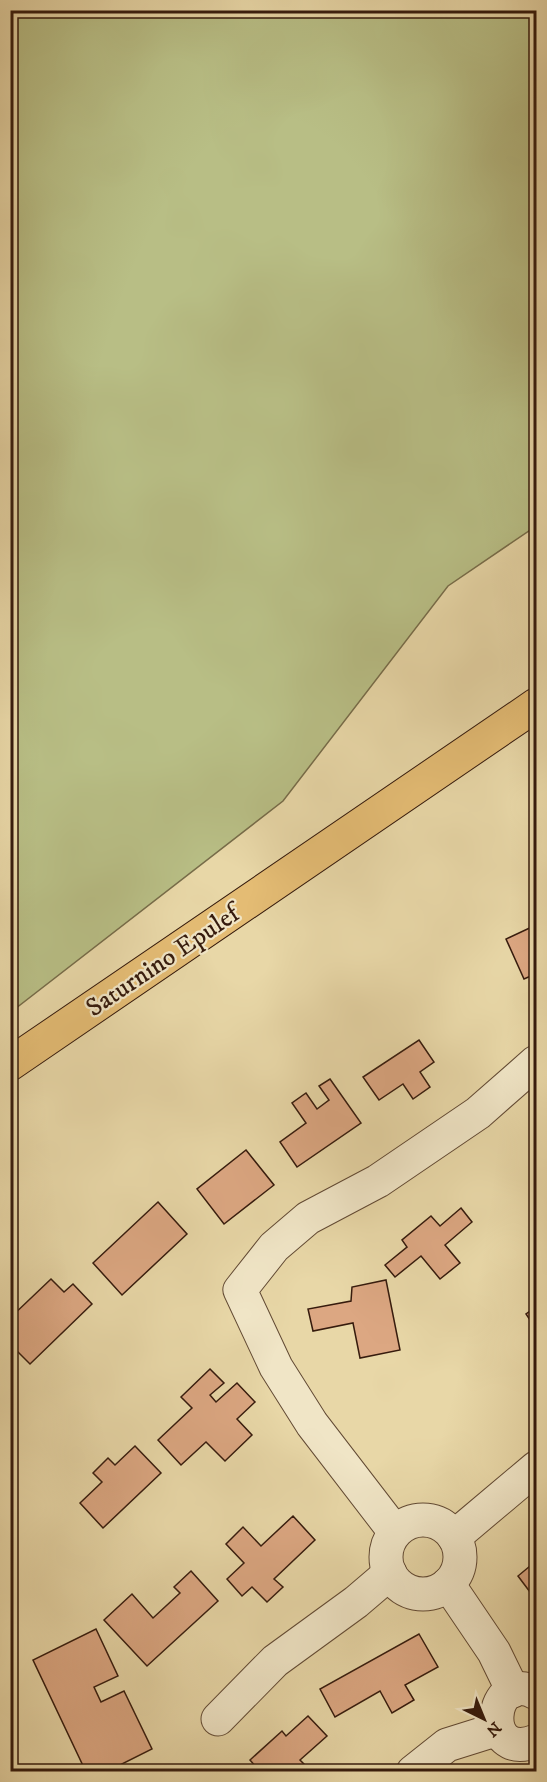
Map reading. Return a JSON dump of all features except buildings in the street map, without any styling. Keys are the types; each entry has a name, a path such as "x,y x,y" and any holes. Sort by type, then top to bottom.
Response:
{"main road":[{"name":"Saturnino Epulef","path":"314,857 537,688"},
{"name":"Saturnino Epulef","path":"10,1064 537,705"}],"street":[{"path":"396,1532 306,1415 276,1367 240,1290 274,1247 308,1218 378,1181 478,1113 537,1062"},
{"path":"454,1537 537,1468"},
{"path":"425,1520 445,1527 454,1537 459,1546 460,1559 456,1574 448,1584 432,1593 416,1593 399,1586 390,1574 386,1562 387,1550 396,1532 411,1522 425,1520"},
{"path":"218,1719 275,1661 356,1602 390,1574"},
{"path":"448,1584 494,1652 525,1692 498,1704 495,1717 498,1729 513,1742 522,1744 537,1741"},
{"path":"413,1772 447,1744 498,1729"}],"green space":[{"path":"11,10 536,11 536,526 448,586 283,801 11,1012"}]}
